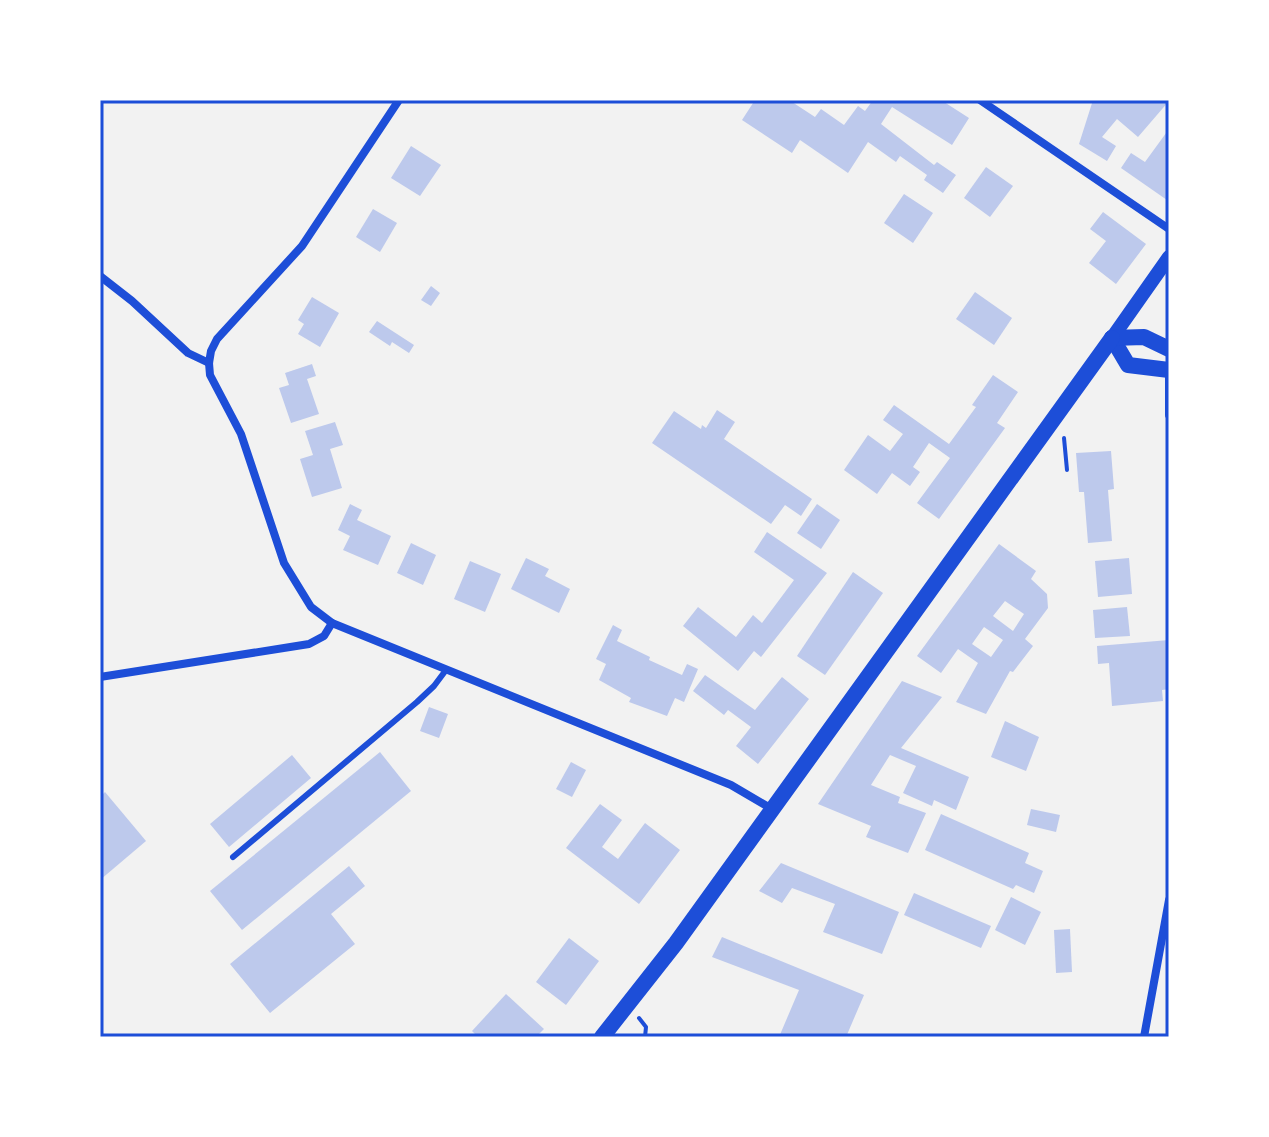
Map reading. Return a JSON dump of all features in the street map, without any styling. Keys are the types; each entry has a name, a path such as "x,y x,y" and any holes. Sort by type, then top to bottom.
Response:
{"main road":[{"path":"1112,338 1144,337 1169,349"},
{"path":"1112,338 1128,365 1169,370"},
{"path":"602,1037 658,968 1112,338"}],"street":[{"path":"399,100 302,246 281,273 217,339 211,351 210,375 241,434 284,563 311,607 332,623 731,785 772,809"},
{"path":"980,100 1169,229"},
{"path":"1112,338 1169,257"},
{"path":"100,276 188,353 209,363"},
{"path":"1169,370 1169,415"},
{"path":"100,677 309,644 324,636 332,623"},
{"path":"1144,1037 1169,900"}],"lane":[{"path":"233,857 417,702 446,670"}],"building":[{"path":"755,100 789,100 815,117 821,109 844,125 858,106 865,111 873,100 941,100 969,118 952,145 892,107 881,124 934,165 937,162 956,175 943,193 924,180 927,175 900,156 896,162 868,142 848,173 800,140 792,153 742,120"},
{"path":"1093,100 1169,101 1138,137 1117,119 1102,137 1116,146 1107,161 1079,144"},
{"path":"1169,129 1167,200 1121,168 1131,153 1145,162"},
{"path":"411,146 441,165 420,196 391,178"},
{"path":"986,167 1013,186 990,217 964,198"},
{"path":"904,194 933,213 913,243 884,223"},
{"path":"373,209 397,223 380,252 356,237"},
{"path":"1103,212 1146,244 1116,284 1089,263 1106,241 1090,229"},
{"path":"431,286 440,293 431,306 421,300"},
{"path":"975,292 1012,318 994,345 956,319"},
{"path":"312,297 339,313 320,347 298,334 304,324 298,320"},
{"path":"377,321 414,345 409,353 392,342 390,346 369,332"},
{"path":"312,364 316,376 307,379 319,414 291,423 279,388 289,385 285,373"},
{"path":"993,375 1018,392 997,423 1005,428 939,519 917,503 950,458 929,443 913,467 920,472 910,486 892,473 877,494 844,470 868,435 890,451 903,434 883,420 894,405 949,444 976,407 972,405"},
{"path":"717,410 735,422 724,439 812,499 801,516 785,505 771,524 652,443 674,411 701,429 702,425 706,428"},
{"path":"335,422 343,445 330,449 342,488 312,497 300,459 313,455 305,431"},
{"path":"1111,451 1114,489 1108,490 1112,541 1088,543 1084,492 1079,492 1076,453"},
{"path":"350,504 362,510 357,520 391,536 378,565 343,550 350,536 338,530"},
{"path":"817,504 840,520 821,549 797,533"},
{"path":"767,532 827,573 761,657 754,651 738,671 683,626 698,607 736,637 753,615 762,623 794,580 754,552"},
{"path":"411,543 436,555 423,585 397,573"},
{"path":"999,544 1036,571 1031,579 1047,594 1048,608 1025,639 1033,646 1013,672 1010,671 986,714 956,702 978,663 958,649 941,673 917,656","holes":["1005,601 1024,614 1013,631 993,616","984,627 1003,640 991,657 972,644"]},
{"path":"526,558 549,569 545,576 570,589 559,613 511,589"},
{"path":"1129,558 1132,594 1098,597 1095,561"},
{"path":"470,561 501,574 485,612 454,599"},
{"path":"853,572 883,593 825,675 797,656"},
{"path":"1127,607 1130,636 1095,638 1093,610"},
{"path":"613,625 622,630 617,641 650,657 649,660 682,675 687,664 698,669 684,702 675,698 667,716 629,702 631,698 599,680 606,664 596,659"},
{"path":"1169,640 1169,689 1162,690 1163,701 1112,706 1109,663 1098,664 1097,646"},
{"path":"705,675 755,710 782,677 809,699 758,764 736,746 751,727 728,710 724,715 693,691"},
{"path":"902,681 942,697 901,748 969,777 956,810 934,800 932,806 903,793 916,766 890,755 871,785 900,797 898,803 926,813 908,853 866,837 871,826 818,804"},
{"path":"429,707 448,714 439,738 420,731"},
{"path":"1005,721 1039,737 1026,771 991,757"},
{"path":"380,752 411,791 242,930 210,891"},
{"path":"292,755 311,778 229,847 210,824"},
{"path":"571,762 586,770 572,797 556,789"},
{"path":"105,792 146,841 100,880 100,797"},
{"path":"600,804 622,820 602,847 618,859 645,823 680,850 639,904 566,848"},
{"path":"1031,809 1060,815 1056,832 1027,825"},
{"path":"941,814 1029,853 1025,863 1043,871 1034,893 1016,885 1013,889 925,850"},
{"path":"781,863 899,912 882,954 823,932 835,904 792,888 782,903 759,891"},
{"path":"349,866 365,886 331,914 355,944 270,1013 230,964"},
{"path":"914,893 991,926 981,948 904,915"},
{"path":"1011,897 1041,912 1025,945 995,930"},
{"path":"1070,929 1072,972 1056,973 1054,930"},
{"path":"722,937 864,995 846,1037 779,1037 799,990 712,957"},
{"path":"569,938 599,961 566,1005 536,982"},
{"path":"506,994 544,1029 536,1037 478,1037 472,1031"}]}
